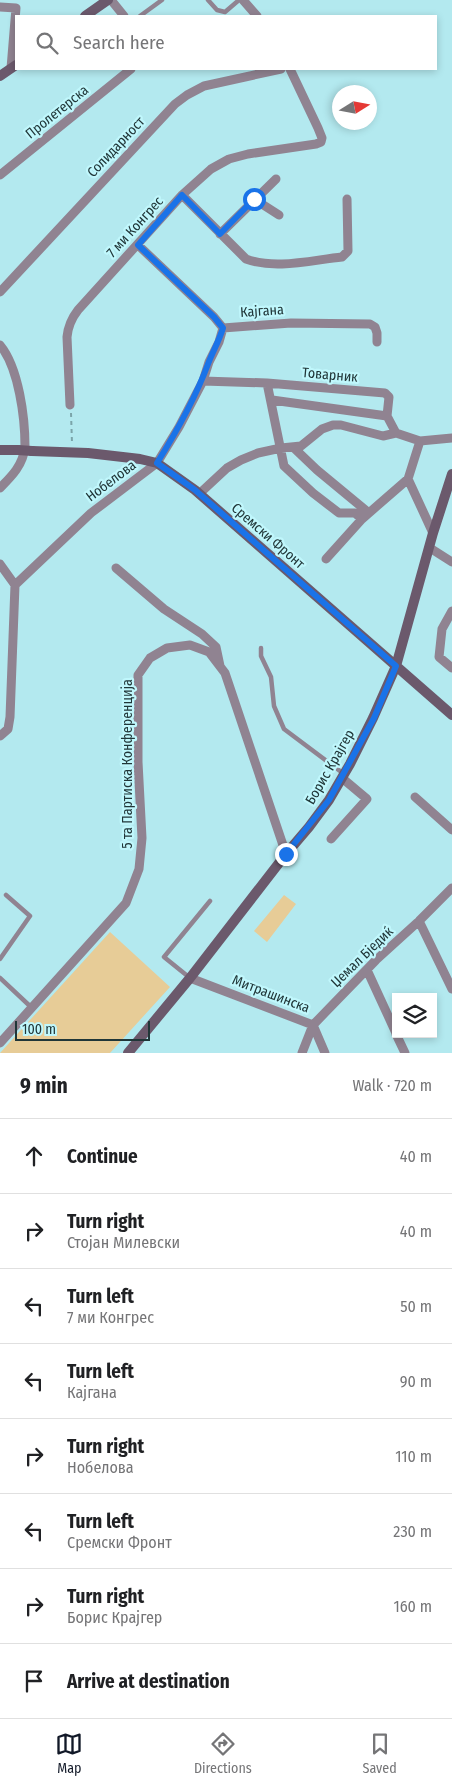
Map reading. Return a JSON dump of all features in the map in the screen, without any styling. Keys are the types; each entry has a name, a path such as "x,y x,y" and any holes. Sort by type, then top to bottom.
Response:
{"street":[{"path":"87,15 110,0 123,15"},
{"path":"244,0 256,15"},
{"path":"0,7 16,8 16,15"},
{"path":"0,76 14,67 15,38"},
{"name":"Пролетерска","path":"0,175 130,70"},
{"name":"Солидарност","path":"0,292 174,104 204,86 276,70"},
{"name":"7 ми Конгрес","path":"70,405 68,327 78,310 182,195 212,169 229,160 248,154 321,142 322,138 318,128 290,70"},
{"path":"220,234 276,179"},
{"path":"182,195 246,260 257,263 294,262 342,257 348,252 349,244 347,199"},
{"path":"254,199 280,215"},
{"name":"Кајгана","path":"138,245 214,317 223,328 290,323 370,324 376,328 377,342"},
{"name":"Нобелова","path":"15,585 91,513 157,463 179,427 203,381 223,328"},
{"path":"0,345 9,360 14,374 24,426 24,456 16,472 0,488"},
{"name":"Товарник","path":"203,381 268,383 385,393 389,397 387,416 396,433"},
{"path":"268,383 284,466 313,493 339,513 355,513 365,516"},
{"path":"272,400 387,416"},
{"path":"199,494 227,468 241,460 258,453 301,446 322,429 333,425 341,425 383,436 396,433 416,439 452,438"},
{"path":"326,560 365,516 408,479 416,452 416,439"},
{"path":"294,448 365,516"},
{"name":"Сремски Фронт","path":"0,450 124,456 157,463 199,494 452,715"},
{"name":"Борис Крајгер","path":"128,1053 190,978 329,800 343,776 374,718 396,666 433,533 452,474"},
{"path":"408,479 433,533"},
{"path":"430,548 452,562"},
{"path":"0,564 15,585 10,717 8,729 0,736"},
{"path":"116,568 164,609 202,634 216,647 220,658 220,667"},
{"path":"452,611 442,630 439,657 452,668"},
{"name":"5 та Партиска Конференција","path":"0,1042 126,903 139,869 142,838 138,762 138,675 150,658 167,648 190,645 209,652 226,673 286,854"},
{"path":"330,839 367,798 343,776"},
{"path":"415,797 452,830"},
{"name":"Џемал Бједиќ","path":"302,1053 313,1025 452,888"},
{"path":"419,921 452,990"},
{"path":"367,970 392,1025"},
{"name":"Митрашинска","path":"190,978 313,1025 325,1053"},
{"path":"398,1038 404,1053"}],"lane":[{"path":"141,15 162,0"},
{"path":"208,0 217,10 224,12 239,0"},
{"path":"261,648 261,656 271,677 274,706 284,730 343,776"},
{"path":"0,959 30,916 6,894"},
{"path":"190,978 164,957 210,901"},
{"path":"0,978 32,1008"}],"path":[{"path":"70,405 72,452"}],"shaded area":[{"path":"284,895 296,904 267,942 254,931"},
{"path":"110,932 170,987 110,1053 0,1053"}],"route":[{"path":"254,199 220,234 182,195 138,245 214,317 223,328 203,381 179,427 157,463 195,490 396,666 374,718 329,800 286,854"}]}
